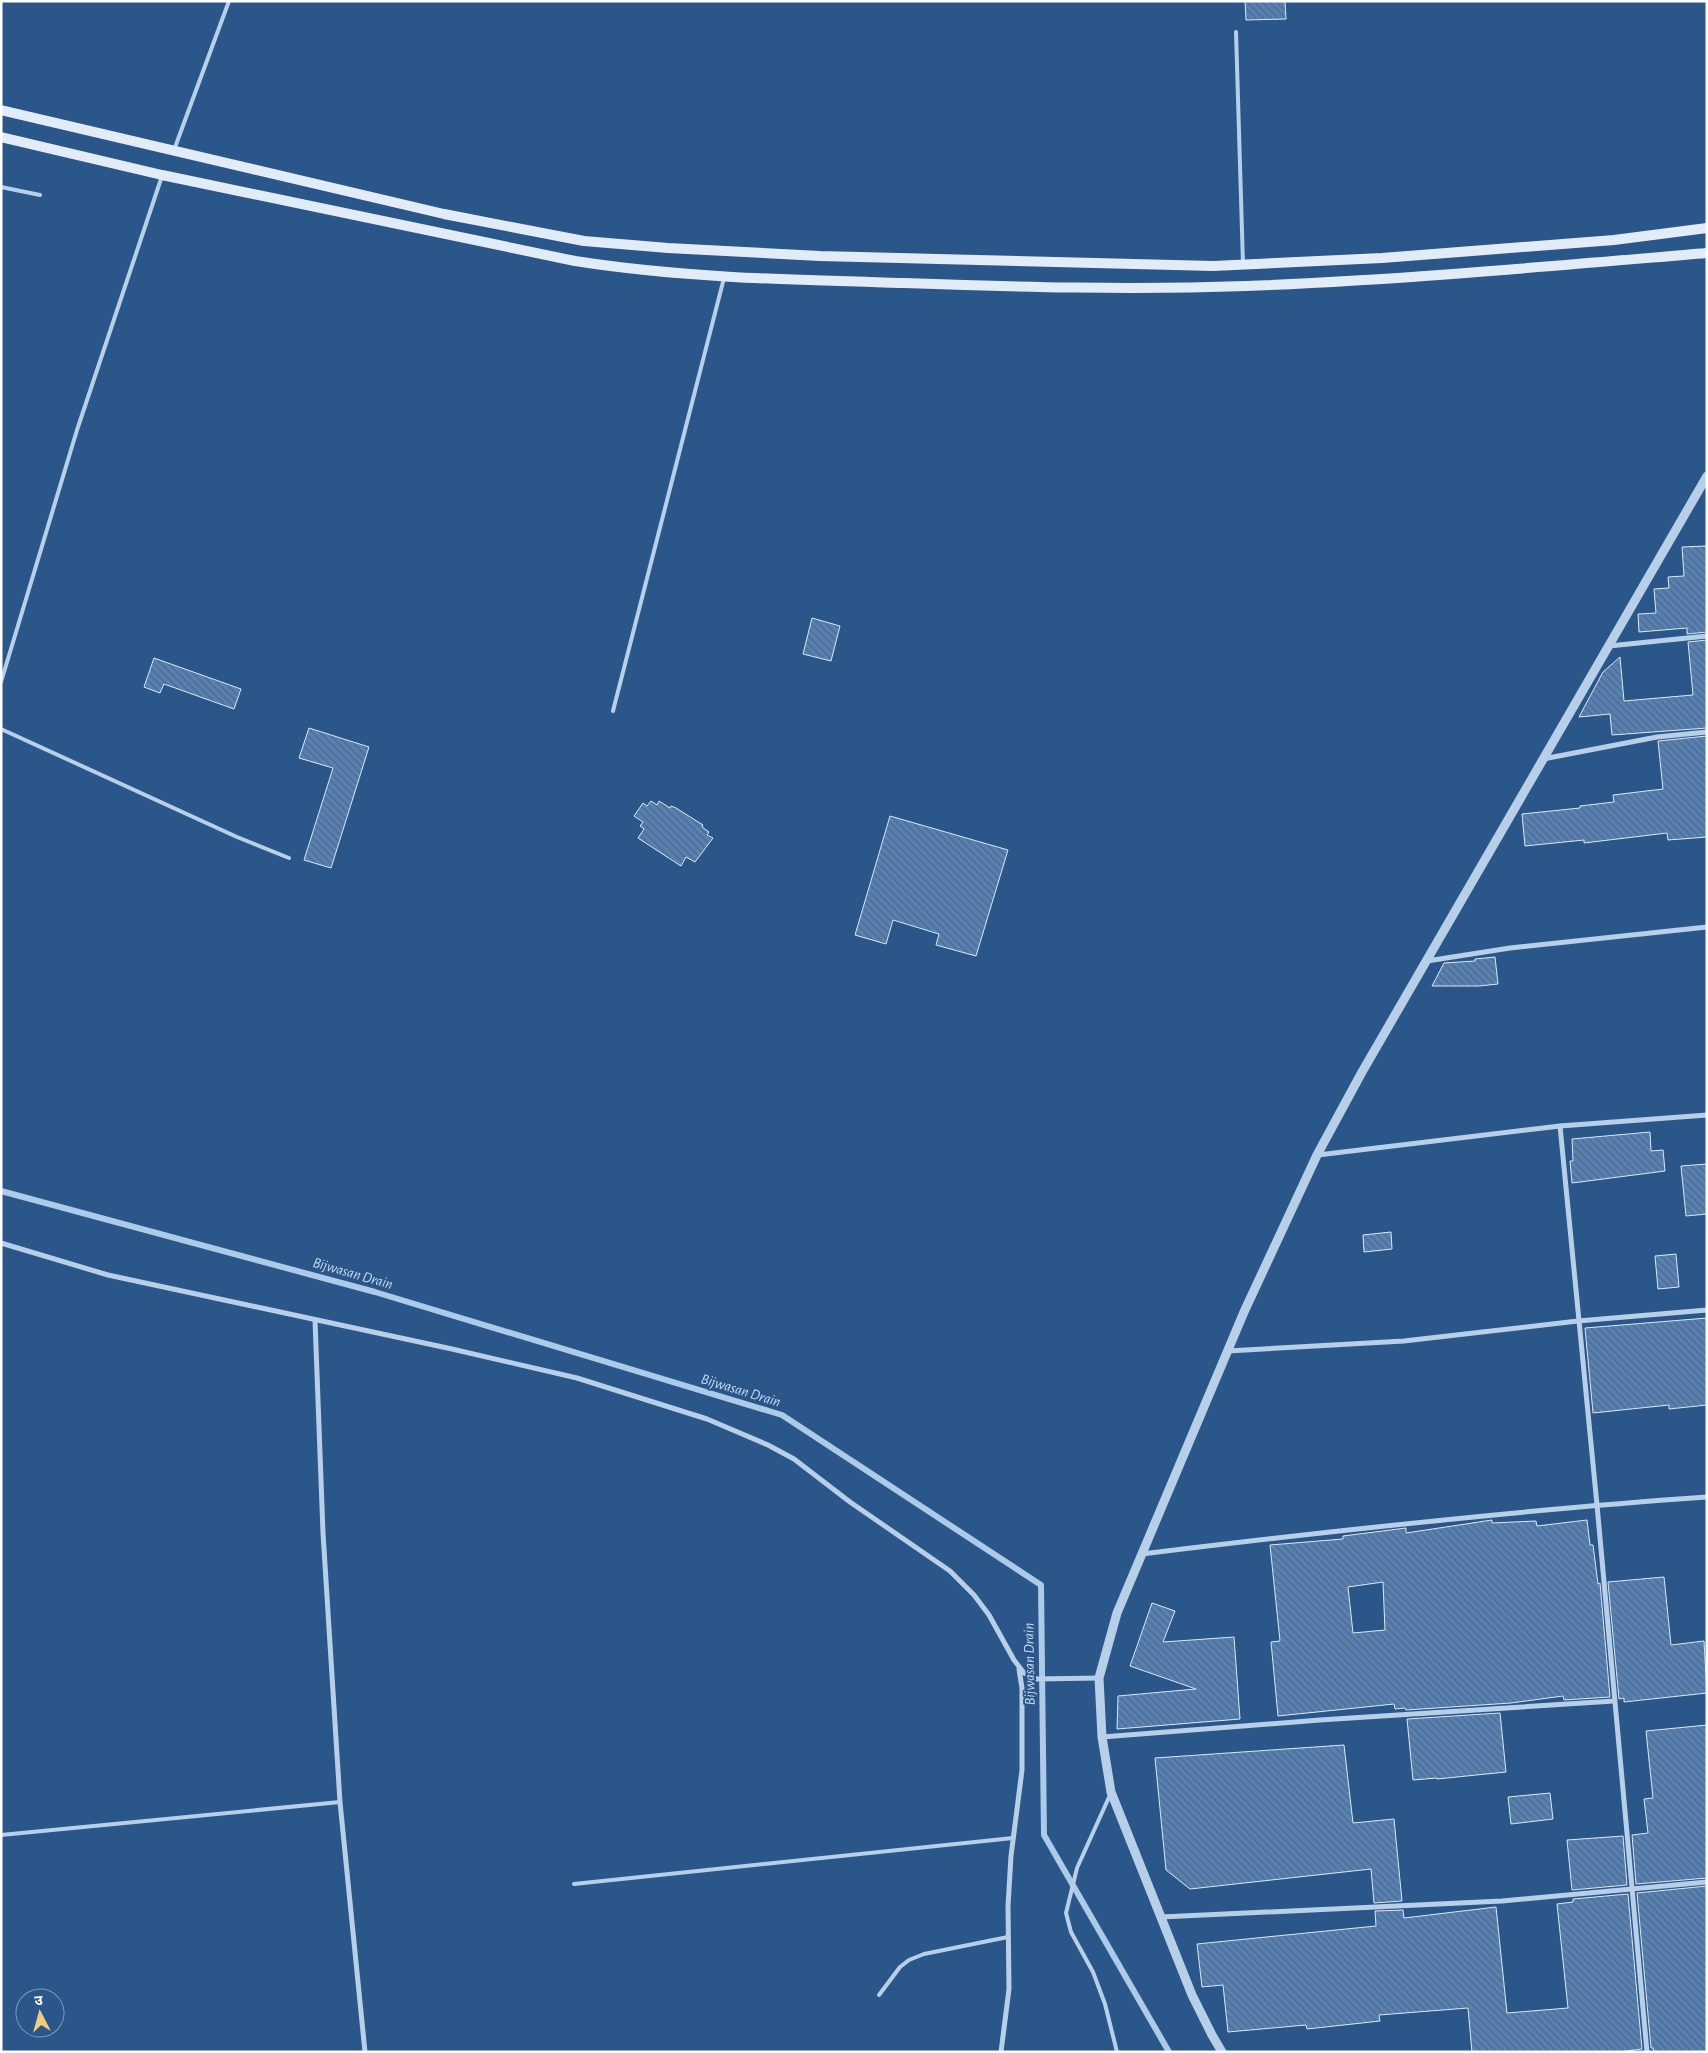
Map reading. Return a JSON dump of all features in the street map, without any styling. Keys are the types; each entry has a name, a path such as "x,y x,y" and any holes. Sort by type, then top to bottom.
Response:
{"main road":[{"path":"1,110 444,214 584,241 668,248 820,256 1213,266 1382,258 1605,241 1707,228"},
{"path":"1,137 162,175 574,261 619,268 724,278 1052,288 1244,286 1452,275 1707,253"}],"street":[{"path":"1222,2052 1192,1995 1111,1792 1102,1737 1099,1678 1117,1613 1244,1312 1317,1155 1362,1072 1707,476"},
{"path":"1608,646 1707,636"},
{"path":"1543,759 1657,737 1707,732"},
{"path":"1426,961 1510,948 1707,927"},
{"path":"1317,1155 1560,1126 1707,1115"},
{"path":"1560,1126 1647,2052"},
{"path":"1,1243 108,1275 452,1349 577,1378 707,1419 768,1445 794,1460 850,1502 950,1571 989,1615 1019,1669 1022,1688 1022,1770 1009,1881 1009,1989 1001,2052"},
{"path":"1227,1352 1404,1341 1578,1321 1707,1310"},
{"path":"316,1320 323,1533 340,1802 365,2052"},
{"path":"1142,1554 1329,1531 1597,1505 1707,1497"},
{"path":"1019,1669 1037,1679 1099,1678"},
{"path":"1102,1737 1330,1719 1614,1700"},
{"path":"1161,1917 1502,1901 1707,1882"}],"lane":[{"path":"174,150 229,1"},
{"path":"1236,32 1243,264"},
{"path":"2,679 77,430 162,175"},
{"path":"1,187 40,195"},
{"path":"613,711 724,278"},
{"path":"1,728 237,837 289,858"},
{"path":"1111,1792 1077,1868 1066,1913 1071,1932 1096,1978 1105,2004 1117,2052"},
{"path":"1,1834 340,1802"},
{"path":"574,1884 1013,1838"},
{"path":"880,1996 900,1967 908,1960 924,1954 1008,1937"}],"building":[{"path":"1245,1 1285,1 1286,19 1246,20"},
{"path":"1707,546 1707,632 1687,634 1687,628 1639,632 1638,614 1656,613 1654,589 1669,588 1668,577 1684,576 1682,547"},
{"path":"812,618 840,626 831,661 803,654"},
{"path":"1707,640 1707,728 1612,735 1610,714 1579,717 1603,672 1620,657 1624,701 1693,695 1688,642"},
{"path":"154,658 241,689 234,709 164,684 160,693 144,687"},
{"path":"309,728 369,747 331,868 304,860 333,768 299,758"},
{"path":"1707,736 1707,837 1668,840 1667,833 1584,843 1584,840 1525,846 1522,814 1580,808 1580,806 1614,802 1613,795 1663,789 1658,741"},
{"path":"651,801 657,805 659,801 670,808 671,806 676,808 703,825 702,827 709,832 707,835 713,838 695,862 686,857 681,866 638,838 644,829 640,826 643,822 634,816 643,803 647,806"},
{"path":"890,816 1008,850 976,956 936,945 939,934 893,920 886,944 855,935"},
{"path":"1495,957 1498,984 1432,986 1444,963 1475,961 1475,959"},
{"path":"1650,1132 1651,1151 1663,1150 1665,1171 1572,1183 1570,1161 1573,1161 1572,1139"},
{"path":"1707,1164 1707,1214 1686,1216 1681,1166"},
{"path":"1391,1232 1392,1249 1364,1252 1363,1235"},
{"path":"1676,1254 1679,1287 1658,1289 1655,1256"},
{"path":"1707,1318 1707,1405 1669,1409 1669,1405 1593,1413 1585,1328"},
{"path":"1492,1520 1492,1523 1536,1521 1537,1526 1587,1520 1590,1545 1593,1545 1598,1584 1600,1583 1610,1697 1564,1700 1563,1696 1511,1703 1406,1710 1405,1708 1395,1709 1394,1704 1278,1716 1271,1642 1280,1641 1270,1545 1343,1539 1343,1536 1406,1528 1406,1533","holes":["1383,1582 1385,1630 1353,1633 1348,1587"]},
{"path":"1664,1577 1671,1645 1704,1641 1707,1693 1624,1702 1624,1698 1619,1699 1608,1582"},
{"path":"1152,1603 1175,1611 1163,1642 1234,1637 1240,1719 1117,1729 1118,1696 1196,1689 1130,1666"},
{"path":"1500,1713 1506,1772 1413,1780 1407,1719"},
{"path":"1707,1725 1707,1878 1636,1884 1632,1835 1648,1833 1644,1799 1653,1798 1646,1731"},
{"path":"1344,1745 1353,1823 1394,1819 1402,1901 1374,1903 1371,1869 1190,1889 1166,1870 1155,1758"},
{"path":"1550,1793 1553,1819 1511,1824 1508,1797"},
{"path":"1623,1836 1627,1885 1572,1890 1567,1840"},
{"path":"1707,1886 1707,2052 1654,2052 1653,2048 1651,2048 1637,1893"},
{"path":"1628,1894 1642,2049 1619,2052 1472,2052 1468,2008 1379,2015 1380,2021 1307,2029 1306,2025 1228,2032 1223,1985 1202,1987 1197,1944 1376,1926 1375,1911 1403,1910 1404,1918 1496,1907 1507,2013 1568,2008 1557,1904 1573,1902 1573,1899"}],"waterway":[{"name":"Bijwasan Drain","path":"1,1191 375,1292 782,1415 1041,1585 1044,1835 1169,2052"}]}
